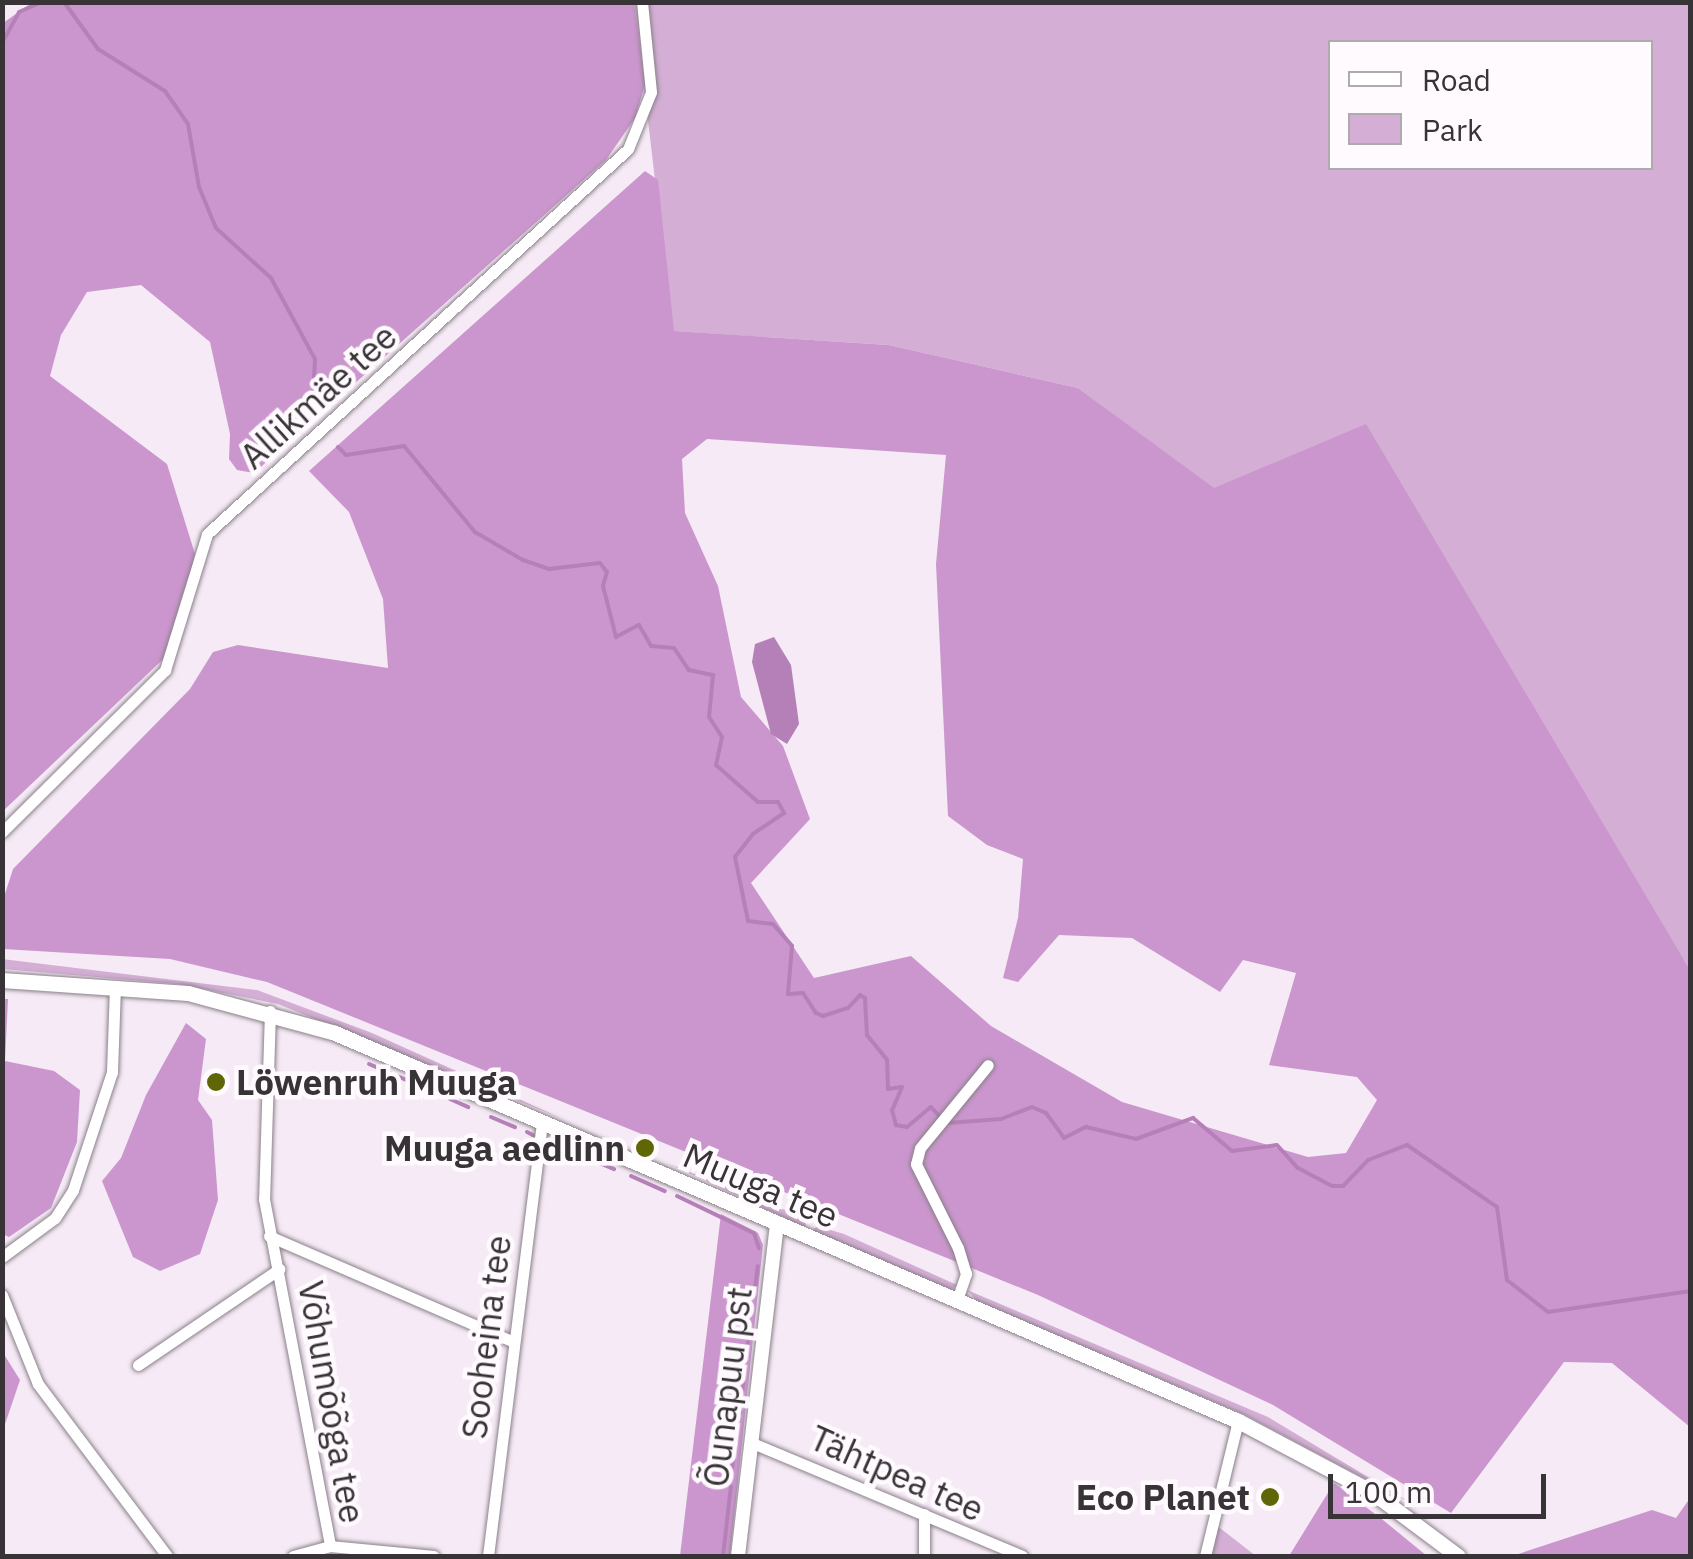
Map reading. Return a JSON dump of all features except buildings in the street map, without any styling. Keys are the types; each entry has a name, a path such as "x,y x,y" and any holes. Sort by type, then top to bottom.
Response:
{"main road":[{"name":"Muuga tee","path":"2,980 188,992 270,1010 1238,1420 1372,1492 1458,1556"}],"street":[{"name":"Allikmäe tee","path":"2,832 166,670 207,534 628,149 652,92 642,2"},
{"path":"2,1257 55,1218 74,1190 112,1072 115,986"},
{"name":"Võhumõõga tee","path":"270,1010 260,1163 269,1236 279,1268 330,1546"},
{"path":"957,1300 966,1274 958,1248 916,1164 920,1148 988,1065"},
{"name":"Sooheina tee","path":"488,1556 542,1124"},
{"name":"Õunapuu pst","path":"738,1556 777,1226"},
{"path":"269,1236 512,1341"},
{"name":"Võhumõõga tee","path":"138,1364 279,1268"},
{"path":"2,1294 38,1384 167,1556"},
{"path":"1204,1556 1238,1420"},
{"name":"Tähtpea tee","path":"750,1442 1022,1556"},
{"path":"924,1514 924,1556"},
{"path":"293,1556 330,1546 434,1556"}],"green space":[{"path":"634,3 1690,3 1690,970 1547,737 1078,388 889,345 673,331"},
{"path":"2,959 257,990 372,1033 563,1119 278,1004 178,984 3,969"},
{"path":"667,1163 788,1211 805,1220 806,1228"},
{"path":"817,1226 844,1234 957,1285 950,1290 812,1231"},
{"path":"967,1290 1268,1417 1416,1506 1245,1415 977,1301"},
{"path":"1216,1525 1256,1556 1207,1556"}],"shaded area":[{"path":"33,2 634,3 645,85 635,118 606,160 254,473 237,470 229,459 230,434 210,342 141,285 87,292 61,335 50,376 167,464 195,554 177,646 3,811 3,23"},
{"path":"645,171 658,180 674,331 889,345 1078,388 1214,488 1366,424 1690,970 1690,1427 1612,1363 1564,1362 1451,1513 1273,1405 1038,1295 267,982 170,959 3,949 3,900 13,869 190,689 213,652 238,645 388,668 383,599 349,512 309,471","holes":["707,439 946,455 936,564 948,816 987,845 1023,859 1018,918 1003,978 1018,982 1059,935 1132,938 1220,992 1243,960 1296,973 1269,1065 1357,1077 1377,1100 1346,1153 1308,1157 1122,1102 991,1026 911,956 814,978 751,883 810,819 783,746 741,697 718,586 685,513 682,459"]},
{"path":"774,637 791,665 799,724 787,744 771,734 752,662 755,644"},
{"path":"2,999 8,999 5,1061 54,1071 80,1090 77,1142 51,1208 9,1237 2,1234"},
{"path":"186,1023 206,1039 198,1100 212,1120 218,1200 200,1254 160,1271 133,1257 102,1181 121,1158 146,1095"},
{"path":"721,1214 758,1233 763,1245 730,1556 680,1556"},
{"path":"2,1351 20,1380 3,1430 2,1430"},
{"path":"1334,1483 1383,1520 1427,1556 1289,1556"},
{"path":"1690,1498 1690,1556 1512,1556 1652,1510 1676,1518"}],"waterway":[{"path":"2,43 19,12 41,2"},
{"path":"64,2 98,49 165,91 188,124 199,187 216,228 271,278 315,359 312,418"},
{"path":"338,447 346,455 404,446 475,532 523,560 549,569 600,563 607,572 603,586 616,637 639,625 651,646 674,648 689,670 713,675 709,717 722,737 716,765 758,802 778,802 784,813 753,834 735,857 748,921 773,924 792,946 788,994 803,993 816,1013 823,1016 848,1008 860,995 865,998 867,1035 887,1060 888,1089 902,1087 892,1110 896,1125 907,1127 931,1107 939,1116"},
{"path":"369,1064 439,1094"},
{"path":"450,1099 468,1107"},
{"path":"948,1123 1001,1119 1032,1107 1046,1113 1064,1138 1086,1127 1136,1139 1193,1118 1232,1151 1277,1145 1298,1168 1332,1186 1343,1186 1368,1160 1407,1145 1497,1207 1507,1280 1548,1312 1690,1291"},
{"path":"491,1117 515,1127"},
{"path":"527,1132 533,1135"},
{"path":"545,1140 614,1169"},
{"path":"631,1176 665,1191"},
{"path":"677,1196 754,1233 759,1248"},
{"path":"755,1289 758,1266"},
{"path":"747,1348 748,1342"},
{"path":"739,1419 745,1366"},
{"path":"732,1468 735,1441"},
{"path":"723,1556 731,1486"}],"place":[{"name":"Löwenruh Muuga","path":"216,1082"},
{"name":"Muuga aedlinn","path":"645,1148"},
{"name":"Eco Planet","path":"1270,1497"}]}
